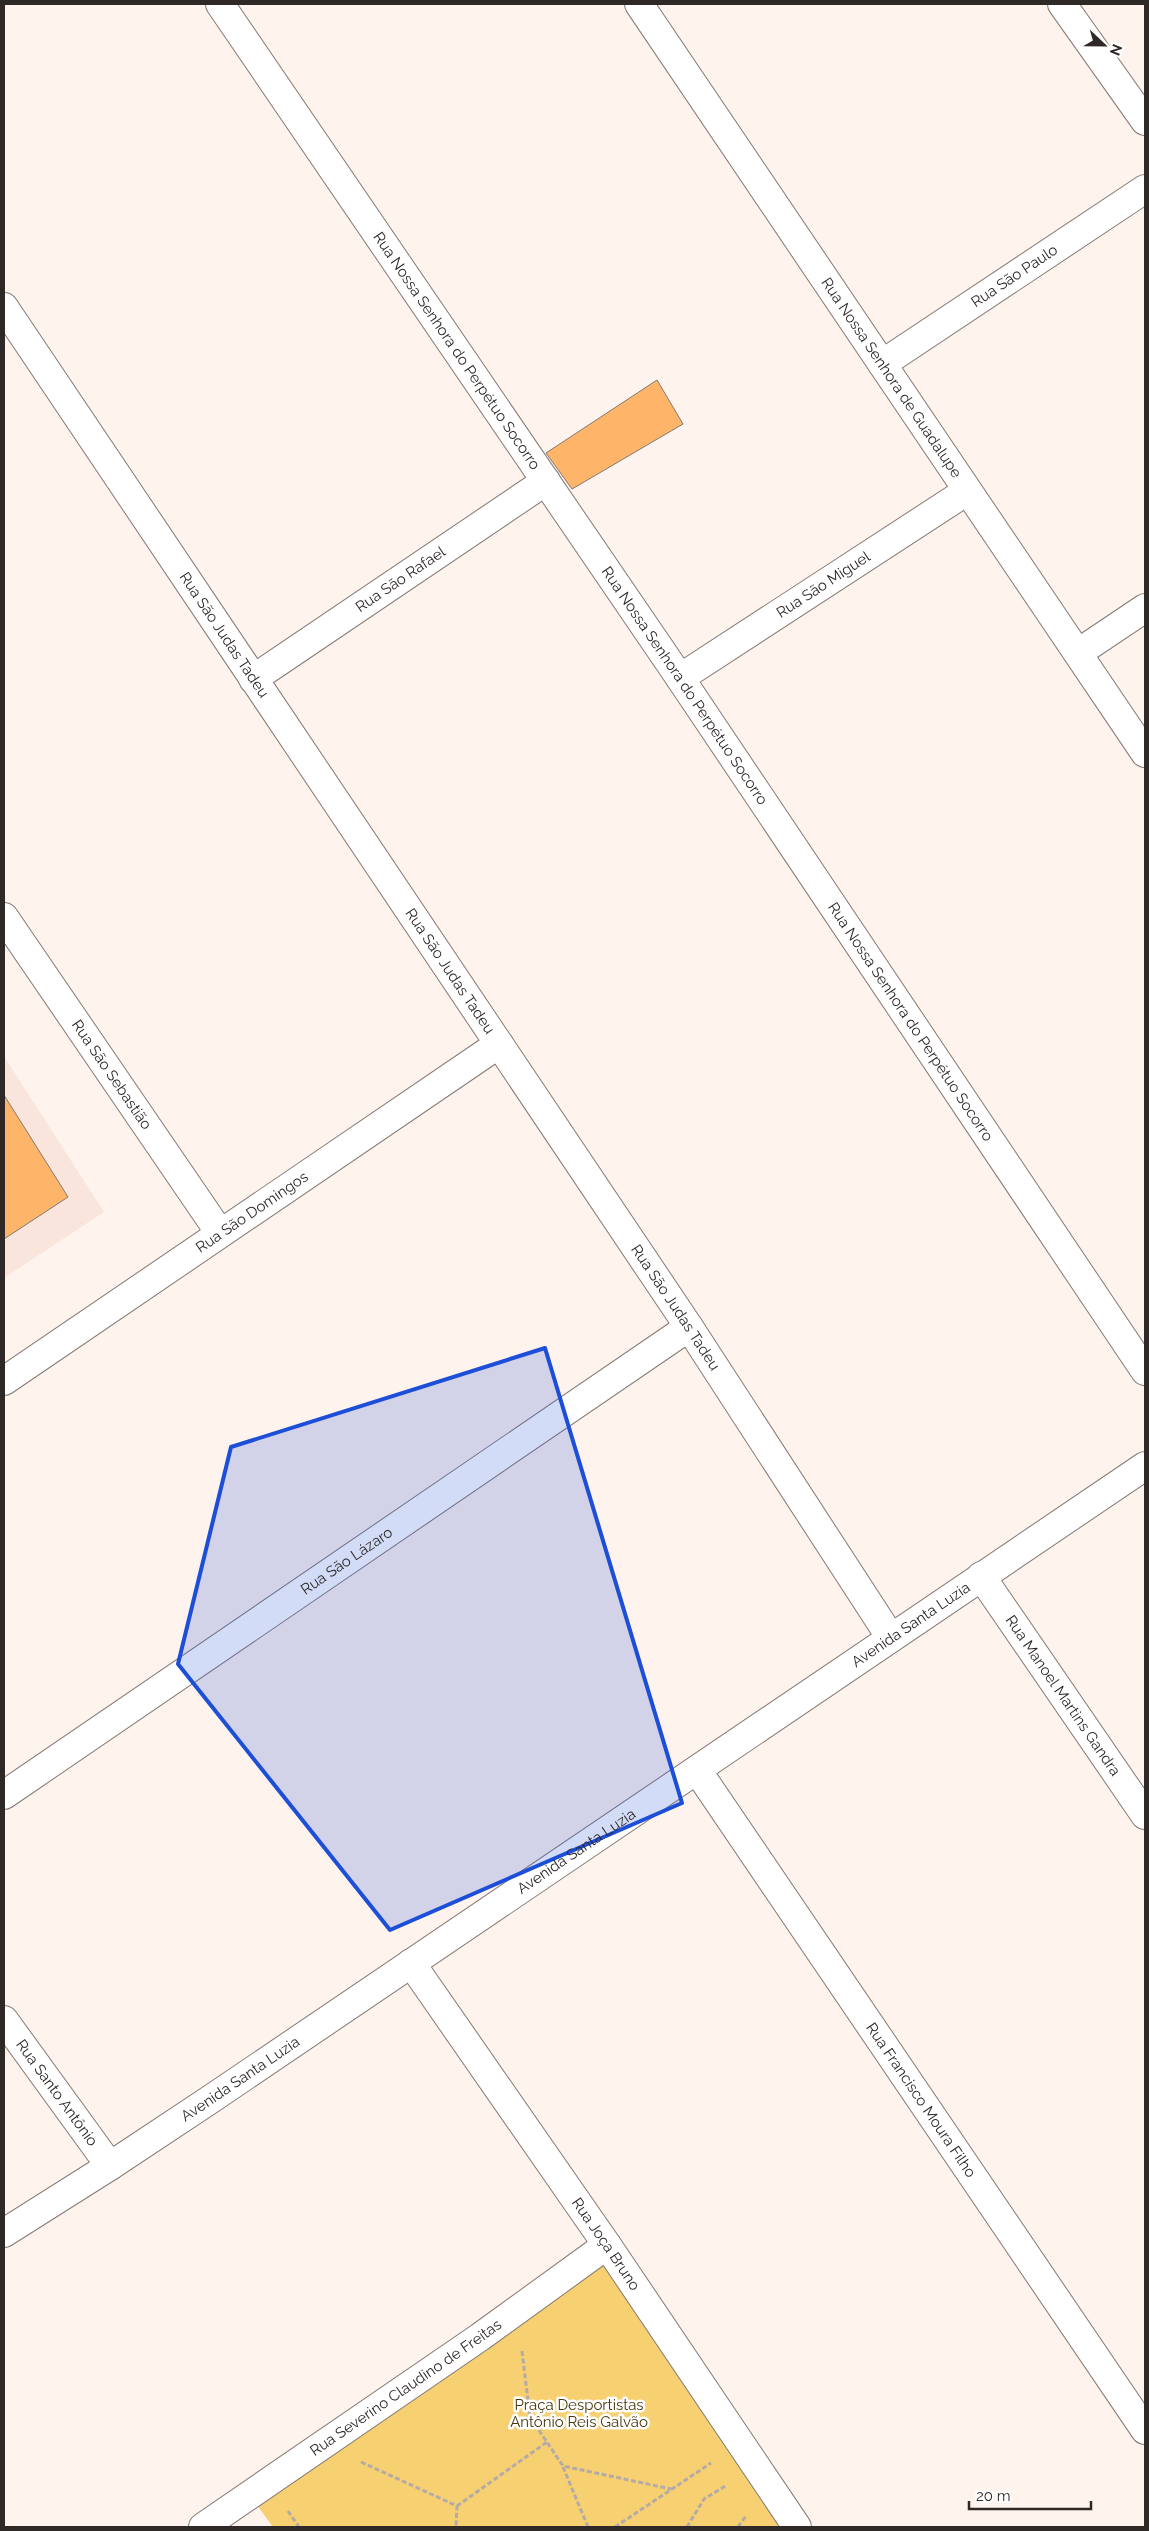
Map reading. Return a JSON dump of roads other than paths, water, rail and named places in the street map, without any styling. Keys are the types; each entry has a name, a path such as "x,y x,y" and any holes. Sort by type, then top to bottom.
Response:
{"street":[{"name":"Rua Nossa Senhora do Perpétuo Socorro","path":"220,4 680,678 1145,1371"},
{"name":"Rua Nossa Senhora de Guadalupe","path":"639,4 1145,753"},
{"path":"1062,4 1145,121"},
{"name":"Rua São Paulo","path":"882,364 1145,189"},
{"name":"Rua São Judas Tadeu","path":"4,308 689,1327 891,1638"},
{"name":"Rua São Rafael","path":"253,679 546,481"},
{"name":"Rua São Miguel","path":"680,678 967,491"},
{"path":"1078,653 1145,608"},
{"name":"Rua São Sebastião","path":"4,917 220,1233"},
{"name":"Rua São Domingos","path":"4,1381 499,1044"},
{"name":"Rua São Lázaro","path":"4,1795 689,1327"},
{"name":"Avenida Santa Luzia","path":"4,2233 110,2166 1145,1466"},
{"name":"Rua Manoel Martins Gandra","path":"981,1576 1145,1815"},
{"name":"Rua Francisco Moura Filho","path":"696,1770 1145,2430"},
{"name":"Rua Joça Bruno","path":"411,1963 607,2244 797,2527"},
{"name":"Rua Santo Antônio","path":"4,2020 110,2166"},
{"name":"Rua Severino Claudino de Freitas","path":"203,2527 235,2519 607,2244"}],"park label":[{"name":"Praça Desportistas Antônio Reis Galvão","path":"579,2414"}]}
